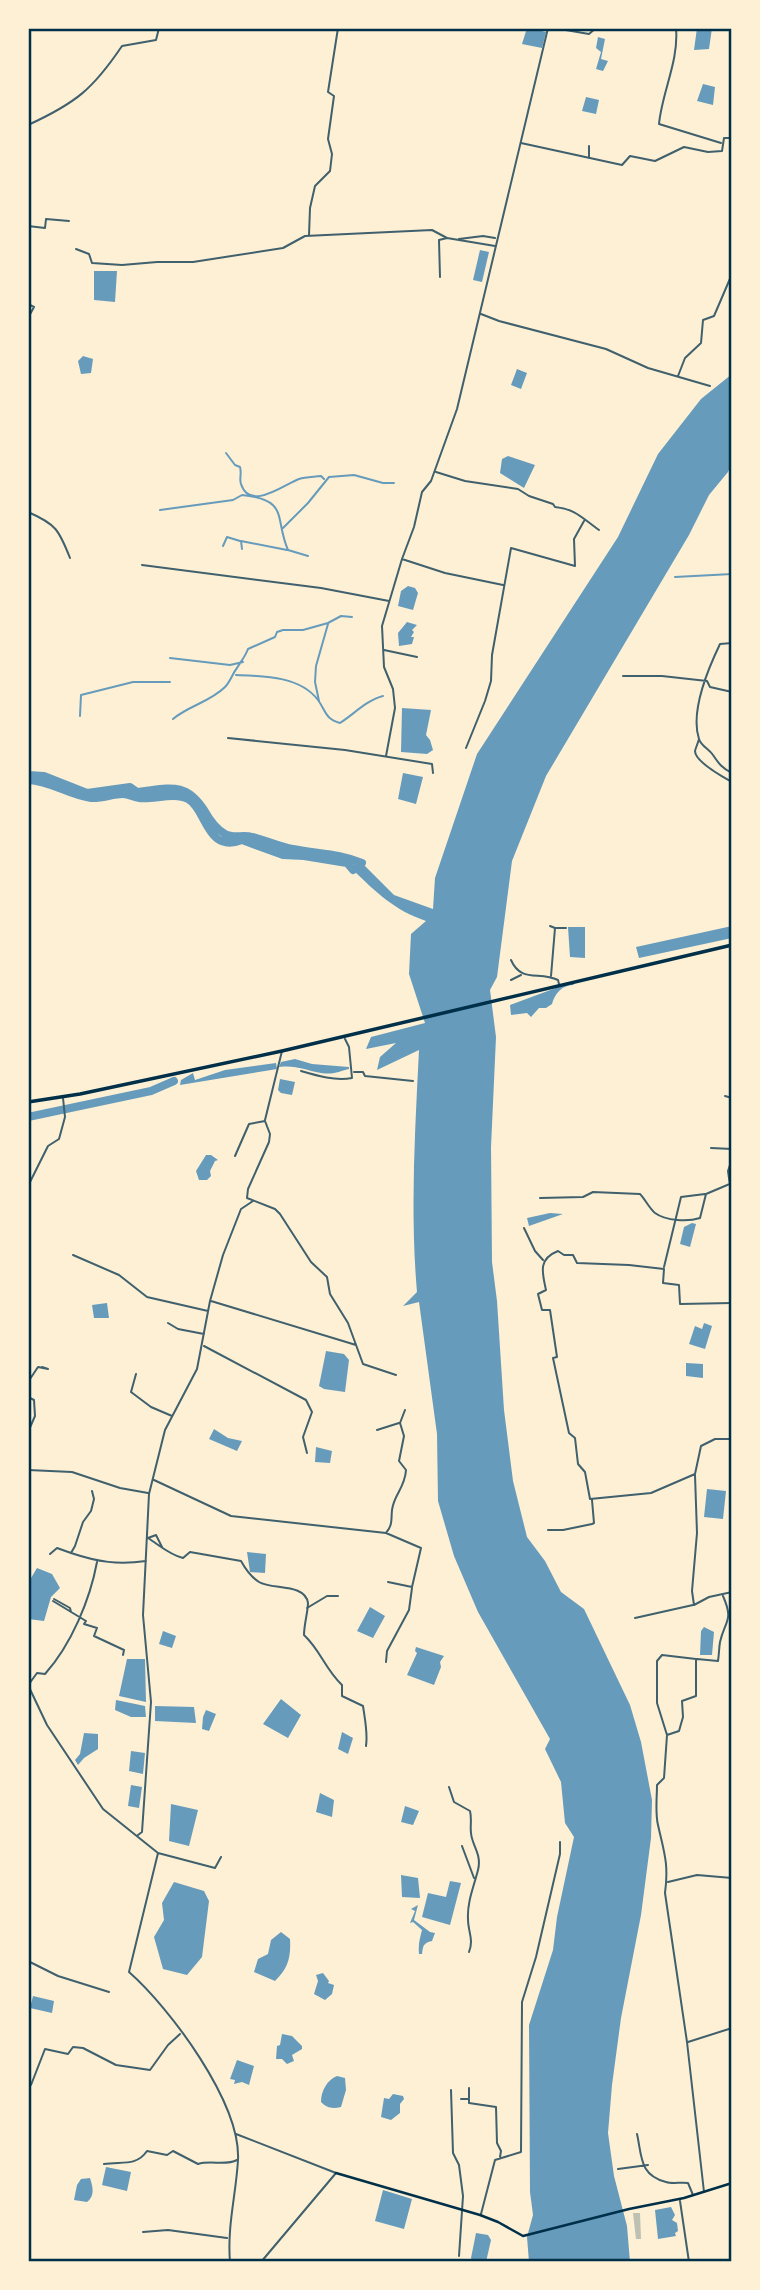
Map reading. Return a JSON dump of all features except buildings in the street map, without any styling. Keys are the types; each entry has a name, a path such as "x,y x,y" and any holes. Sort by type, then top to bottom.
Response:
{"highway":[{"path":"28,1102 282,1051 732,945"}],"main road":[{"path":"336,2173 480,2215 523,2236 693,2196 731,2184"}],"street":[{"path":"28,125 64,108 87,91 107,69 122,46 156,40 159,28"},
{"path":"309,236 310,208 315,186 330,171 332,154 328,139 334,96 328,92 338,28"},
{"path":"386,756 395,708 393,689 384,667 382,626 414,527 422,492 434,471 457,409 548,28"},
{"path":"554,28 589,34 596,28"},
{"path":"676,28 674,57 659,124 718,144 723,143"},
{"path":"520,143 622,164 630,156 656,161 684,147 708,152 722,151 724,138 732,138"},
{"path":"589,145 589,158"},
{"path":"28,226 45,228 46,219 69,221"},
{"path":"76,249 89,254 92,263 122,265 192,262 284,248 309,236 432,230 447,238 495,246"},
{"path":"455,239 482,236 496,238"},
{"path":"440,277 439,240 447,238"},
{"path":"678,377 685,358 701,343 703,320 714,316 732,274"},
{"path":"28,304 34,307 28,318"},
{"path":"480,313 499,321 606,349 638,364 710,386"},
{"path":"434,471 465,481 518,489 529,496 552,503 555,507 573,510 599,530"},
{"path":"28,512 51,523 63,538 70,558"},
{"path":"466,748 491,681 492,655 511,548 575,566 574,539 584,521"},
{"path":"402,559 445,573 503,585"},
{"path":"142,565 321,588 390,601"},
{"path":"732,643 720,645 705,681 699,701 699,739 695,750 696,756 719,776 732,782"},
{"path":"383,649 416,657"},
{"path":"623,676 662,676 705,681 710,687 732,692"},
{"path":"228,738 386,756 432,764 433,774"},
{"path":"699,739 721,767 732,773"},
{"path":"550,926 566,928"},
{"path":"552,977 555,928"},
{"path":"511,960 515,969 522,974 552,977 558,980 560,985"},
{"path":"511,980 522,974"},
{"path":"301,1071 344,1080 352,1078 347,1041 341,1035"},
{"path":"282,1051 265,1121 270,1134 269,1142 246,1194 247,1198 275,1209 311,1262 327,1276 330,1294 348,1323 363,1364 396,1375"},
{"path":"353,1073 363,1072 365,1076 413,1081"},
{"path":"726,1096 732,1098"},
{"path":"28,1186 48,1146 59,1139 65,1117 63,1097"},
{"path":"235,1156 248,1124 265,1121"},
{"path":"711,1148 732,1149"},
{"path":"732,1159 728,1171 731,1184 706,1194 681,1197 663,1283 679,1285 680,1304 732,1303"},
{"path":"540,1198 586,1196 593,1192 640,1194 654,1213 676,1220 701,1218 706,1194"},
{"path":"138,1835 142,1832 150,1702 143,1615 149,1494 165,1430 197,1369 210,1301 237,1217 246,1204 253,1201"},
{"path":"524,1228 538,1256 544,1261"},
{"path":"548,1530 563,1530 594,1523 592,1499 585,1472 578,1464 575,1438 569,1433 553,1358 557,1357 550,1310 542,1310 538,1294 546,1290 541,1269 544,1261 558,1251 564,1255 573,1255 577,1263 664,1269"},
{"path":"73,1255 119,1275 147,1297 208,1311"},
{"path":"210,1301 358,1345"},
{"path":"167,1324 205,1334"},
{"path":"203,1346 306,1400 312,1412 303,1437 307,1453"},
{"path":"28,1382 38,1367 48,1369 42,1367"},
{"path":"136,1374 131,1392 151,1407 173,1417"},
{"path":"28,1397 34,1399 35,1416 28,1432"},
{"path":"386,1534 391,1528 396,1497 405,1478 406,1470 399,1461 404,1436 400,1423 405,1410"},
{"path":"377,1430 400,1423"},
{"path":"694,1605 692,1591 697,1532 695,1474 701,1446 715,1438 732,1439"},
{"path":"28,1470 72,1472 120,1488 149,1494"},
{"path":"592,1499 652,1493 695,1474"},
{"path":"153,1479 231,1516 386,1534 421,1548 409,1610 387,1651 386,1662"},
{"path":"71,1553 83,1522 91,1511 94,1499 92,1491"},
{"path":"148,1538 156,1535 162,1547"},
{"path":"148,1538 183,1558 190,1552 241,1561 248,1574 261,1584 297,1590 305,1596 308,1604 304,1635 342,1685 342,1696 363,1706 364,1725 368,1733 366,1746"},
{"path":"50,1554 57,1548 97,1562 121,1564 147,1561"},
{"path":"97,1562 88,1598 54,1664 45,1674 37,1673 28,1685 47,1726 103,1809 158,1853 215,1868 221,1857"},
{"path":"388,1582 412,1587"},
{"path":"635,1618 694,1605 709,1597 732,1592"},
{"path":"704,2193 687,2042 665,1893 667,1883 664,1842 658,1827 657,1785 664,1779 667,1735 657,1703 657,1661 662,1655 718,1661 720,1640 727,1626 729,1610 722,1594"},
{"path":"306,1609 327,1596 338,1596"},
{"path":"54,1600 86,1620 84,1624 97,1628 94,1636 124,1650 123,1655"},
{"path":"667,1735 679,1731 683,1717 682,1701 696,1696 696,1659"},
{"path":"449,1787 454,1802 470,1811 470,1831 477,1845 478,1869 468,1920 473,1943 470,1952"},
{"path":"480,2215 495,2160 521,2152 522,2002 536,1957 560,1854 560,1842"},
{"path":"462,1846 475,1878"},
{"path":"158,1853 129,1972 152,1994 202,2062 235,2133 238,2159 228,2238 230,2262"},
{"path":"667,1883 697,1875 732,1878"},
{"path":"28,1961 58,1976 109,1992"},
{"path":"687,2042 732,2028"},
{"path":"28,2085 31,2085 46,2049 68,2054 73,2047 83,2048 116,2064 150,2070 167,2045 181,2032"},
{"path":"469,2088 469,2103 496,2107 500,2158"},
{"path":"451,2090 453,2153 459,2165 463,2211 459,2256"},
{"path":"461,2099 469,2099"},
{"path":"235,2133 336,2173 261,2262"},
{"path":"637,2134 643,2166 654,2177 667,2183 688,2183 693,2196"},
{"path":"104,2164 132,2163 142,2158 147,2151 166,2155 173,2151 198,2164 207,2161 232,2162 238,2159"},
{"path":"618,2169 648,2165"},
{"path":"731,2184 732,2195"},
{"path":"680,2199 689,2262"},
{"path":"143,2232 168,2230 228,2238"}],"water":[{"path":"527,28 546,32 542,48 522,44"},
{"path":"697,28 712,28 709,49 694,50"},
{"path":"598,37 605,39 601,59 608,61 603,71 596,69 601,52 596,48"},
{"path":"703,84 715,87 713,105 697,101"},
{"path":"586,97 599,100 596,114 582,111"},
{"path":"480,250 489,252 482,282 473,280"},
{"path":"94,271 117,271 115,302 94,300"},
{"path":"83,356 93,359 91,373 81,374 78,361"},
{"path":"517,369 527,373 521,389 511,385"},
{"path":"732,374 732,463 709,495 689,535 546,776 512,861 497,977 490,990 496,1037 491,1147 492,1262 504,1410 513,1481 527,1537 545,1561 561,1592 584,1609 630,1705 641,1742 652,1800 651,1838 641,1915 621,2018 608,2133 614,2176 627,2226 630,2262 529,2262 527,2237 533,2215 530,2192 529,2025 553,1950 574,1837 565,1823 561,1782 545,1749 550,1739 478,1612 454,1556 438,1501 437,1434 419,1302 403,1306 417,1292 414,1201 419,1050 377,1070 380,1057 396,1043 366,1049 371,1037 425,1023 409,974 411,934 426,921 395,906 353,870 362,863 394,895 433,909 435,878 477,754 618,537 658,454 701,399"},
{"path":"508,456 535,465 524,488 500,473 502,459"},
{"path":"408,586 415,588 418,593 413,610 398,606 401,591"},
{"path":"407,622 417,625 412,630 412,644 399,646 398,633"},
{"path":"402,708 431,710 426,735 433,750 427,754 401,752"},
{"path":"403,773 423,777 416,804 398,799"},
{"path":"732,926 732,938 639,958 636,947"},
{"path":"568,927 585,927 585,958 570,957"},
{"path":"572,982 574,985 560,990 552,1004 539,1008 531,1017 527,1013 511,1015 510,1005"},
{"path":"295,1059 349,1069 326,1073 296,1067 279,1067 281,1062"},
{"path":"276,1063 277,1069 180,1085 181,1080 193,1073 195,1080 225,1070"},
{"path":"280,1079 295,1082 292,1095 278,1090"},
{"path":"206,1155 218,1160 210,1171 211,1176 207,1180 199,1180 196,1171"},
{"path":"550,1213 563,1214 529,1226 527,1218"},
{"path":"696,1224 690,1247 680,1244 684,1227"},
{"path":"107,1303 109,1318 94,1318 92,1305"},
{"path":"704,1323 712,1326 705,1349 689,1344 695,1326 702,1329"},
{"path":"326,1351 344,1354 349,1360 345,1392 319,1386"},
{"path":"686,1363 703,1364 703,1378 686,1376"},
{"path":"214,1429 228,1438 242,1441 237,1451 209,1439"},
{"path":"316,1447 332,1451 330,1463 315,1462"},
{"path":"707,1489 726,1491 723,1519 704,1517"},
{"path":"247,1552 266,1554 265,1573 250,1572"},
{"path":"37,1568 52,1574 60,1588 51,1597 44,1621 28,1619 28,1583"},
{"path":"370,1607 385,1616 373,1638 357,1631"},
{"path":"704,1627 714,1632 712,1655 700,1655 701,1631"},
{"path":"163,1631 176,1636 172,1648 159,1644"},
{"path":"416,1647 444,1656 434,1685 407,1675 417,1653"},
{"path":"127,1659 145,1659 146,1702 119,1696"},
{"path":"281,1699 301,1715 288,1738 263,1724"},
{"path":"116,1700 145,1706 146,1717 131,1717 115,1710"},
{"path":"155,1706 194,1707 196,1723 155,1721"},
{"path":"206,1710 216,1714 209,1731 202,1729"},
{"path":"342,1732 353,1738 348,1754 338,1749"},
{"path":"84,1733 98,1734 98,1749 78,1765 75,1760 80,1754"},
{"path":"131,1751 145,1753 143,1774 129,1771"},
{"path":"131,1785 142,1787 139,1808 128,1806"},
{"path":"320,1793 334,1800 332,1817 316,1812"},
{"path":"171,1804 198,1810 189,1846 169,1841"},
{"path":"405,1806 419,1811 413,1825 401,1822"},
{"path":"401,1875 418,1878 420,1898 402,1897"},
{"path":"450,1881 461,1883 450,1925 422,1917 428,1893 446,1897"},
{"path":"174,1882 204,1891 209,1901 202,1957 187,1975 163,1969 154,1937 164,1920 162,1903"},
{"path":"418,1905 414,1920 435,1933 432,1941 424,1945 422,1954 419,1954 419,1941 422,1930 413,1922 410,1923 415,1911 411,1909"},
{"path":"281,1932 290,1939 290,1952 286,1967 275,1981 254,1972 258,1959 268,1954 271,1940"},
{"path":"323,1973 328,1983 334,1985 332,1994 325,2000 314,1994 318,1981 316,1975"},
{"path":"33,1996 54,2001 52,2013 30,2008"},
{"path":"282,2034 292,2036 302,2046 302,2049 292,2055 294,2061 287,2064 282,2059 276,2059"},
{"path":"237,2060 254,2066 249,2085 242,2082 234,2084 235,2080 230,2079"},
{"path":"337,2076 345,2078 346,2090 341,2107 330,2108 321,2102 322,2094 325,2086"},
{"path":"393,2094 403,2096 404,2099 400,2104 400,2113 391,2120 381,2117 384,2098 389,2099"},
{"path":"106,2167 131,2172 127,2191 102,2185"},
{"path":"90,2178 93,2191 90,2200 74,2200 81,2179"},
{"path":"383,2190 412,2199 404,2229 375,2221"},
{"path":"671,2207 675,2215 672,2220 677,2223 676,2236 658,2239 655,2210"},
{"path":"476,2233 488,2235 491,2240 486,2262 473,2262 471,2258"}],"waterway":[{"path":"226,453 235,465 240,467 241,484 252,496 268,494 302,478 321,476 324,479"},
{"path":"283,528 329,477 354,475 383,483 394,483"},
{"path":"160,510 233,500 242,495 257,497 267,501 278,512 288,550 308,556"},
{"path":"223,546 227,537 240,541"},
{"path":"242,549 241,541 287,550"},
{"path":"675,577 732,574"},
{"path":"173,719 225,687 248,649 275,637 277,632 303,630 341,616 352,617"},
{"path":"319,701 315,682 316,666 328,624"},
{"path":"170,658 230,665 243,662"},
{"path":"236,675 280,679 301,686 318,700 329,717 340,723 366,704 383,696"},
{"path":"80,716 81,695 133,682 170,682"},
{"path":"28,775 44,776 87,793 130,787 137,792 166,788 182,790 197,800 216,827 228,835 249,836 288,848 336,855 362,863 353,870 347,863 283,855 242,840 230,843 221,841 214,836 194,804 182,797 137,798 123,794 91,798 28,780"},
{"path":"28,1117 151,1091 174,1081"}]}
